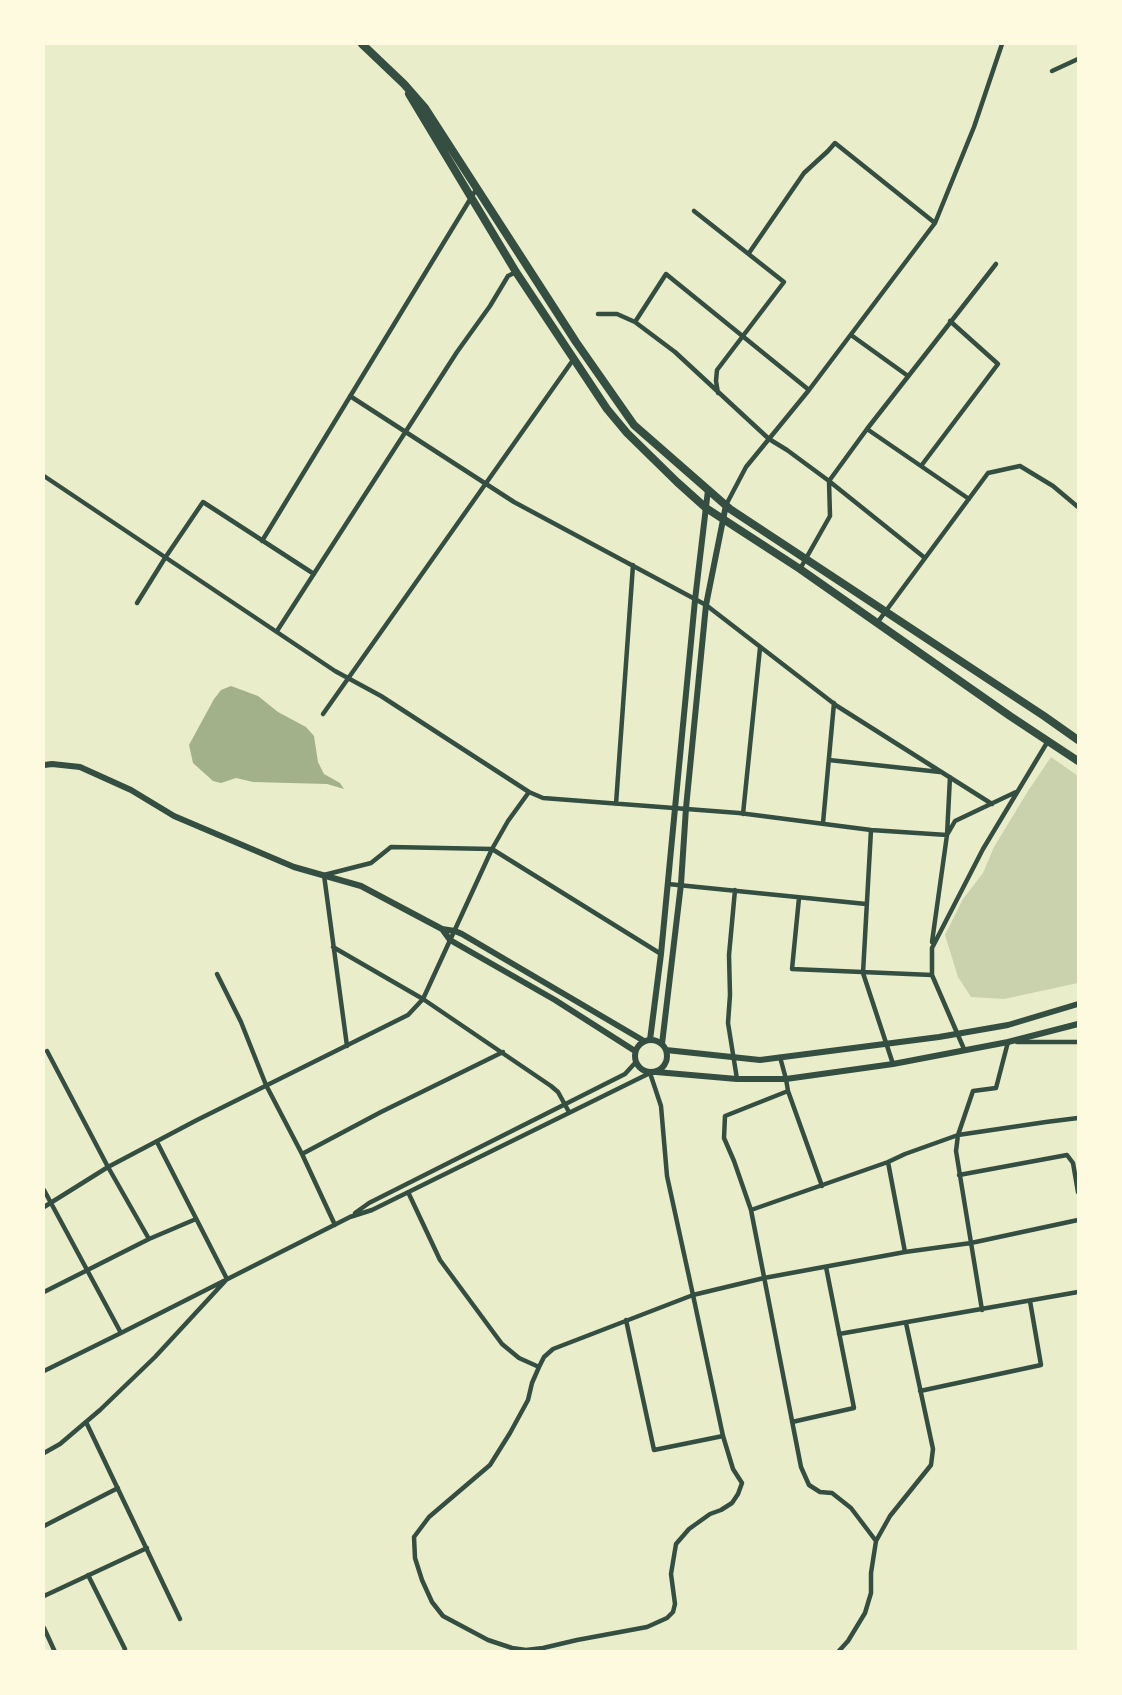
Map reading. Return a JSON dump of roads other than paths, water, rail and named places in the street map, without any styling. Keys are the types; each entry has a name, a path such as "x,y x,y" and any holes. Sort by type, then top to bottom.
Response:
{"highway":[{"path":"362,44 404,84 425,108 576,342 634,425 726,505 1078,740"},
{"path":"404,84 516,272 573,360 607,409 627,433 706,508 800,569 1078,761"}],"main road":[{"path":"647,1040 662,954 695,600 708,490"},
{"path":"653,1073 662,1069 667,1057 664,1047 706,605 726,505"},
{"path":"44,765 80,767 131,790 174,816 294,867 361,886 442,929 456,931 560,992 664,1047 734,1057 760,1059 780,1057 957,1034 1008,1024 1078,1004"},
{"path":"442,929 450,940 555,1000 635,1051"},
{"path":"483,959 488,949"},
{"path":"507,973 512,963"},
{"path":"555,1000 560,992"},
{"path":"647,1040 638,1045 634,1057 644,1072 786,1079 893,1064 1008,1042 1078,1024"}],"street":[{"path":"726,505 746,467 809,390 935,223 975,127 1002,44"},
{"path":"1052,71 1078,58"},
{"path":"748,254 804,173 828,152 834,143 935,223"},
{"path":"262,541 477,188"},
{"path":"694,211 784,282 717,370 718,393"},
{"path":"800,569 830,516 830,481 867,429 996,264"},
{"path":"277,631 508,276 516,272"},
{"path":"635,322 666,274 809,390"},
{"path":"598,314 617,314 635,322 675,352 769,439 830,481 925,558"},
{"path":"921,466 998,364 950,321"},
{"path":"851,335 908,376"},
{"path":"324,714 573,360"},
{"path":"350,396 514,501 706,605 834,703 992,804"},
{"path":"867,429 969,499"},
{"path":"877,623 988,472 1020,466 1053,486 1078,507"},
{"path":"44,476 335,671 381,696 529,792 543,798 686,808 871,830 947,835"},
{"path":"137,603 203,502 314,574"},
{"path":"616,804 633,565"},
{"path":"743,814 760,648"},
{"path":"823,823 834,703"},
{"path":"932,948 983,849 1048,741"},
{"path":"829,760 943,772"},
{"path":"950,777 947,835 932,948 932,975 964,1049"},
{"path":"947,835 955,821 1017,791"},
{"path":"44,1207 108,1167 197,1120 408,1015 423,999 492,849 508,821 529,792"},
{"path":"871,830 863,973 893,1064"},
{"path":"347,1046 324,875 371,863 391,847 492,849 662,954"},
{"path":"668,884 866,904"},
{"path":"735,890 729,955 728,1023 737,1078"},
{"path":"799,898 792,969 932,975"},
{"path":"333,947 423,999 503,1052 558,1092 569,1112"},
{"path":"217,974 241,1022 266,1086 302,1154 335,1225"},
{"path":"982,1310 956,1151 958,1135 973,1091 996,1088 1008,1042 1078,1042"},
{"path":"47,1050 108,1167 149,1239"},
{"path":"302,1154 503,1052"},
{"path":"780,1057 788,1091 822,1186"},
{"path":"351,1217 369,1203 625,1074 636,1063"},
{"path":"44,1371 351,1217 372,1210 653,1073 661,1106 667,1176 693,1294 723,1436 734,1469 742,1483 732,1503 710,1514 689,1529 676,1544 671,1574 675,1604 673,1612 667,1618 647,1627 543,1648 526,1650 512,1648 488,1640 443,1616 432,1602 422,1580 415,1558 414,1537 429,1517 490,1465 528,1400 532,1383 544,1357 553,1349 693,1294 764,1278 905,1252 971,1243 1078,1220"},
{"path":"788,1091 725,1116 724,1138 751,1210 801,1467 809,1485 820,1492 832,1493 851,1508 876,1541"},
{"path":"751,1210 958,1135 1078,1118"},
{"path":"157,1142 227,1279"},
{"path":"959,1175 1067,1155 1073,1163 1078,1192"},
{"path":"888,1162 905,1252"},
{"path":"44,1190 121,1333"},
{"path":"408,1192 440,1260 502,1344 519,1358 539,1367"},
{"path":"44,1292 87,1269 196,1218"},
{"path":"792,1422 854,1408 826,1267"},
{"path":"44,1453 60,1444 86,1422 155,1357 227,1279"},
{"path":"839,1334 1078,1292"},
{"path":"920,1391 1041,1365 1030,1301"},
{"path":"626,1320 654,1450 723,1436"},
{"path":"838,1652 848,1641 865,1613 871,1593 871,1573 876,1541 890,1516 931,1465 933,1449 906,1323"},
{"path":"86,1422 180,1619"},
{"path":"44,1526 118,1488"},
{"path":"44,1596 147,1548"},
{"path":"88,1575 125,1649 124,1652"},
{"path":"44,1628 55,1652"}]}
